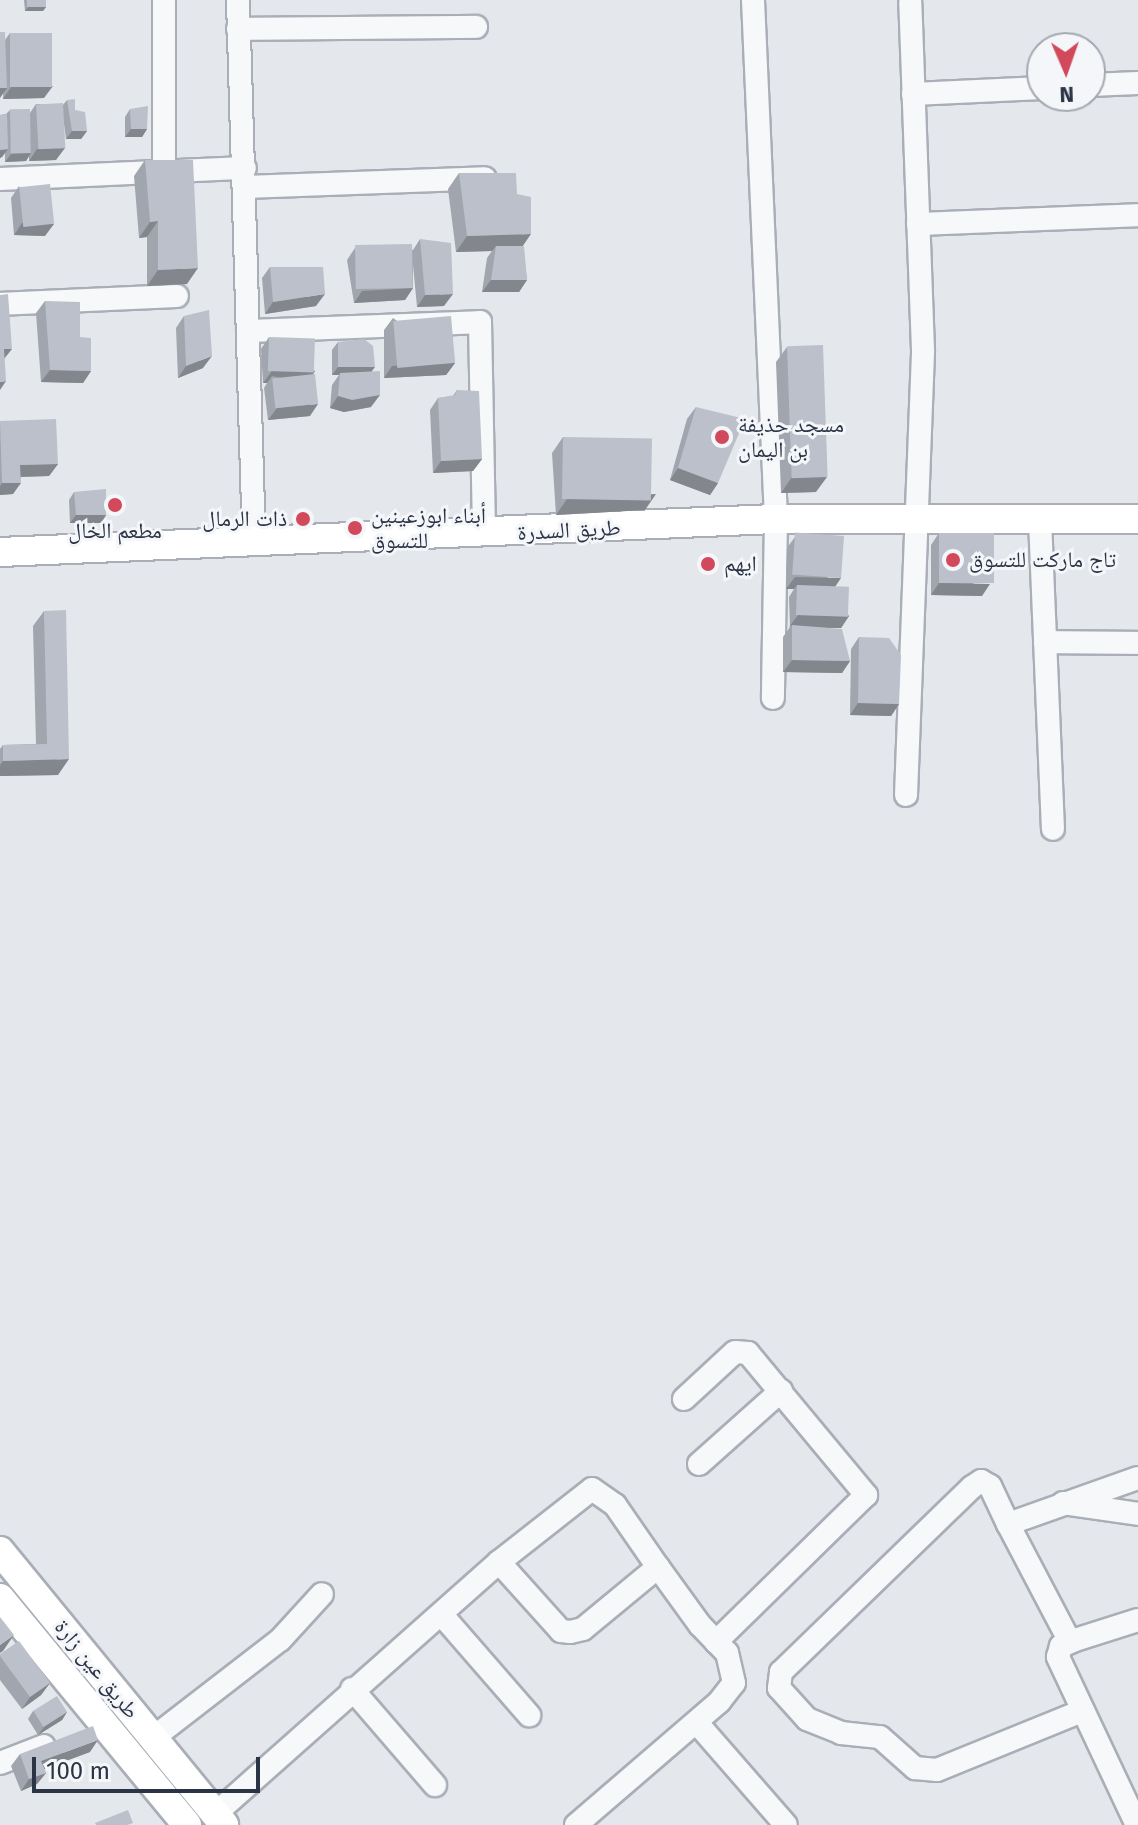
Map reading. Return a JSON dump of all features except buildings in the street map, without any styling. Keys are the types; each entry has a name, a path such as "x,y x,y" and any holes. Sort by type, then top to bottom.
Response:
{"main road":[{"name":"طريق السدرة","path":"0,552 484,534 776,519 1138,519"},
{"name":"طريق عين زارة","path":"0,1551 220,1820"},
{"name":"طريق عين زارة","path":"0,1598 187,1825"}],"street":[{"path":"164,0 164,170"},
{"path":"238,0 254,541"},
{"path":"753,0 776,519 773,698"},
{"path":"906,795 923,350 910,2"},
{"path":"238,29 476,27"},
{"path":"1106,84 1138,83"},
{"path":"913,94 1026,89"},
{"path":"0,179 164,170 245,178 494,177"},
{"path":"918,224 1138,215"},
{"path":"0,304 177,296"},
{"path":"248,331 480,322 484,534"},
{"path":"1040,520 1053,829"},
{"path":"1045,642 1138,643"},
{"path":"684,1399 741,1350 781,1391 866,1495 716,1642"},
{"path":"699,1464 781,1391"},
{"path":"1008,1524 1058,1502 1138,1478"},
{"path":"1070,1642 990,1486 981,1481 781,1672 779,1688 807,1719 841,1733 880,1737 915,1768 937,1770 1082,1711"},
{"path":"220,1820 352,1689 442,1615 499,1562 597,1489 615,1505 658,1567 727,1653 734,1683 697,1723 576,1825"},
{"path":"1058,1502 1138,1514"},
{"path":"499,1562 561,1631 570,1632 583,1629 658,1567"},
{"path":"153,1738 280,1640 322,1594"},
{"path":"442,1615 529,1715"},
{"path":"1129,1823 1058,1657 1061,1646 1138,1620"},
{"path":"352,1689 435,1785"},
{"path":"0,1763 103,1723"},
{"path":"697,1723 786,1825"}],"place":[{"name":"مسجد حذيفة بن اليمان","path":"722,437"},
{"name":"مطعم الخال","path":"115,505"},
{"name":"ذات الرمال","path":"303,519"},
{"name":"أبناء ابوزعينين للتسوق","path":"355,528"},
{"name":"تاج ماركت للتسوق","path":"953,560"},
{"name":"ايهم","path":"708,564"}]}
